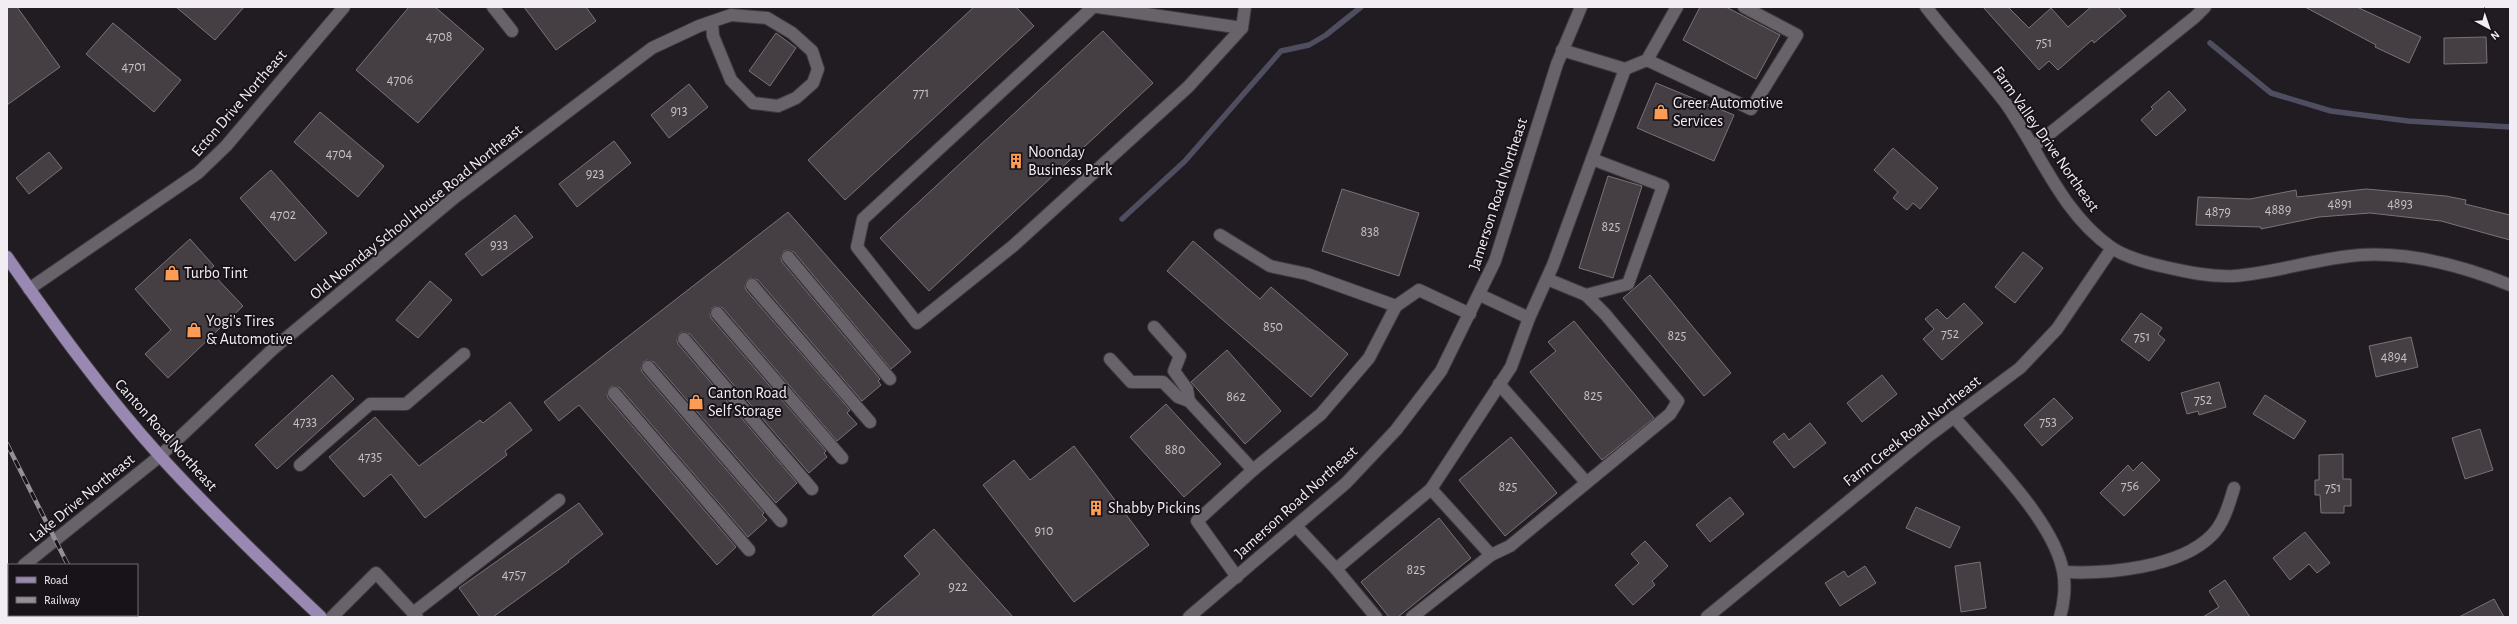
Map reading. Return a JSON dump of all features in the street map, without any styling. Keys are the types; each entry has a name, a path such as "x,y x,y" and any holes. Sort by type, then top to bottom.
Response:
{"main road":[{"name":"Canton Road Northeast","path":"7,258 95,378 160,456 244,543 321,617"}],"street":[{"name":"Ecton Drive Northeast","path":"29,289 198,173 226,146 344,7"},
{"path":"493,7 512,31"},
{"path":"1093,7 863,220 857,247 917,323 1013,246 1183,92 1242,28 1245,7"},
{"path":"1098,7 1242,28"},
{"path":"1573,7 1574,23"},
{"name":"Jamerson Road Northeast","path":"1189,617 1346,483 1396,430 1441,370 1480,295 1495,261 1512,212 1562,50 1581,7"},
{"path":"1562,50 1625,69 1647,60 1677,7"},
{"path":"1647,60 1750,109 1797,35 1744,7"},
{"name":"Farm Valley Drive Northeast","path":"1926,7 2004,102 2071,207 2090,229 2112,248 2133,258 2157,266 2209,276 2252,274 2360,255 2413,257 2458,267 2510,285"},
{"path":"2033,147 2195,17 2205,7"},
{"name":"Old Noonday School House Road Northeast","path":"160,456 273,349 454,198 652,48 712,22 731,15 767,18 792,33 812,51 818,69 813,83 796,98 778,106 753,103 731,80 713,36 712,22"},
{"path":"1336,569 1431,489 1511,367 1529,318 1547,279 1625,69"},
{"path":"1586,295 1628,284 1663,186 1592,159"},
{"path":"1220,235 1270,266 1307,274 1396,306"},
{"name":"Farm Creek Road Northeast","path":"1707,617 1954,417 2020,368 2039,349 2073,307 2112,248"},
{"path":"788,257 890,379"},
{"path":"1412,617 1491,555 1510,546 1670,414 1678,400 1586,295 1547,279"},
{"path":"752,285 870,422"},
{"path":"1237,577 1197,521 1253,470 1326,408 1370,358 1396,306 1419,290 1470,314"},
{"path":"1480,295 1529,318"},
{"path":"717,313 842,458"},
{"path":"1154,327 1180,356 1174,371 1187,389 1189,400 1253,470"},
{"path":"684,339 812,489"},
{"path":"300,465 370,404 406,404 464,354"},
{"path":"1110,359 1132,382 1163,382 1178,397 1189,400"},
{"path":"648,367 781,521"},
{"path":"1499,384 1586,482"},
{"path":"614,393 749,550"},
{"path":"1954,417 2043,526 2055,547 2064,572 2060,617"},
{"name":"Lake Drive Northeast","path":"25,564 160,456"},
{"path":"2064,572 2082,573 2135,568 2186,552 2213,535 2225,515 2234,488"},
{"path":"1431,489 1491,555"},
{"path":"332,617 376,573 415,615 560,500"},
{"path":"1296,526 1336,569 1376,617"}],"building":[{"path":"7,7 17,7 60,67 7,105"},
{"path":"176,7 244,7 215,40"},
{"path":"409,7 435,7 484,49 418,123 356,70"},
{"path":"524,7 586,7 596,21 556,50"},
{"path":"974,7 1016,7 1034,26 845,200 808,160"},
{"path":"1700,7 1726,7 1780,35 1756,79 1683,40"},
{"path":"1983,7 2008,7 2029,28 2051,8 2068,27 2091,7 2118,7 2126,16 2094,43 2092,40 2058,70 2049,61 2039,70"},
{"path":"2305,7 2357,7 2421,37 2409,63 2375,47 2376,45"},
{"path":"113,23 181,80 154,112 86,54"},
{"name":"Noonday Business Park","path":"1103,31 1153,83 929,291 880,238"},
{"path":"776,33 796,48 770,86 749,71"},
{"path":"2486,37 2487,63 2444,64 2444,38"},
{"path":"1656,83 1734,115 1714,161 1637,128"},
{"path":"689,84 708,107 669,138 651,115"},
{"path":"2169,91 2186,110 2156,136 2141,120 2153,109 2151,107"},
{"path":"320,112 384,166 358,197 294,142"},
{"path":"614,141 631,163 577,207 559,184"},
{"path":"1893,148 1938,188 1920,209 1913,203 1907,210 1893,198 1898,192 1874,170"},
{"path":"49,152 62,168 29,194 16,178"},
{"path":"271,170 327,233 295,261 240,198"},
{"path":"1608,176 1642,186 1613,278 1579,268"},
{"path":"1342,189 1419,213 1399,276 1322,251"},
{"path":"2366,189 2446,196 2466,200 2465,204 2510,215 2510,240 2441,221 2370,213 2319,217 2261,229 2261,227 2196,225 2198,197 2250,199 2296,190 2297,197"},
{"path":"788,212 911,352 891,369 794,252 787,250 783,252 781,258 782,262 880,379 878,381 881,385 862,401 758,280 751,278 747,280 745,286 746,290 850,410 847,413 857,424 837,441 723,308 716,306 712,308 710,314 711,318 826,451 824,453 827,457 809,473 690,334 683,332 679,334 677,340 678,344 797,483 776,503 654,362 647,360 643,362 641,368 642,372 764,513 762,515 767,520 748,537 620,388 613,386 609,388 607,394 608,398 736,547 717,565 579,405 559,421 544,402"},
{"path":"515,215 533,237 482,276 465,254"},
{"path":"190,239 214,266 209,270 243,306 168,378 145,354 171,330 135,289"},
{"path":"1193,241 1260,299 1271,287 1348,354 1311,397 1167,271"},
{"path":"2023,252 2043,268 2015,303 1995,287"},
{"path":"1650,275 1731,373 1704,396 1623,298"},
{"path":"430,281 452,300 418,338 396,320"},
{"path":"1964,303 1983,323 1942,360 1923,339 1934,329 1925,319 1937,309 1947,319"},
{"path":"2141,313 2162,328 2158,334 2165,340 2149,361 2121,340"},
{"path":"1574,321 1654,418 1602,460 1530,372 1556,351 1548,342"},
{"path":"2411,337 2418,367 2376,377 2369,346"},
{"path":"1227,350 1281,411 1245,444 1191,382"},
{"path":"332,375 354,399 277,469 255,445"},
{"path":"1882,375 1897,394 1862,422 1847,403"},
{"path":"2219,382 2226,407 2199,415 2198,411 2187,414 2181,393"},
{"path":"2265,395 2306,421 2294,439 2253,414"},
{"path":"2054,398 2073,418 2042,446 2024,425"},
{"path":"510,402 532,430 505,451 507,455 425,518 391,474 364,497 329,457 375,417 419,466 480,420 483,423"},
{"path":"1166,404 1221,464 1184,497 1130,437"},
{"path":"1810,423 1826,443 1794,468 1773,442 1784,433 1789,440"},
{"path":"2480,429 2493,470 2465,479 2452,438"},
{"path":"1511,437 1557,493 1505,536 1459,480"},
{"path":"1074,446 1149,545 1074,602 983,485 1014,460 1030,480"},
{"path":"2343,454 2343,479 2351,479 2351,506 2344,506 2344,513 2321,513 2320,495 2315,495 2315,480 2319,480 2319,455"},
{"path":"2142,462 2160,480 2124,516 2100,493 2128,465 2133,471"},
{"path":"1730,497 1744,514 1710,542 1696,525"},
{"path":"579,503 603,534 568,561 569,562 493,617 480,617 459,588"},
{"path":"1916,507 1960,527 1950,548 1906,528"},
{"path":"1439,518 1471,558 1398,617 1389,617 1361,582"},
{"path":"934,529 1013,617 871,617 920,574 904,556"},
{"path":"2305,532 2330,563 2317,573 2309,564 2290,580 2273,558"},
{"path":"1645,541 1668,566 1652,581 1655,585 1633,605 1615,585 1639,563 1631,554"},
{"path":"1980,562 1986,608 1961,612 1955,566"},
{"path":"1865,566 1876,583 1840,606 1825,583 1844,571 1848,577"},
{"path":"2225,580 2250,617 2203,617 2219,607 2209,591"},
{"path":"2494,599 2504,617 2459,617"}],"waterway":[{"path":"1122,219 1185,161 1281,51 1309,45 1326,35 1361,7"},
{"path":"2210,43 2271,93 2331,111 2408,121 2510,127"}],"railway":[{"path":"7,444 67,564"}],"place":[{"name":"Greer Automotive Services","path":"1661,112"},
{"name":"Noonday Business Park","path":"1016,161"},
{"name":"Turbo Tint","path":"172,273"},
{"name":"Yogi's Tires & Automotive","path":"194,330"},
{"name":"Canton Road Self Storage","path":"696,402"},
{"name":"Shabby Pickins","path":"1096,508"}]}
